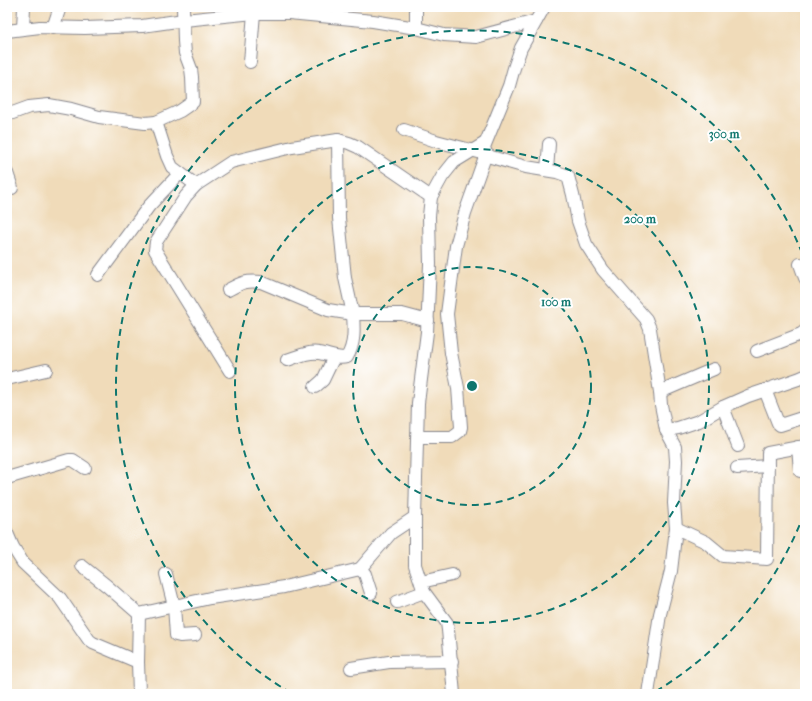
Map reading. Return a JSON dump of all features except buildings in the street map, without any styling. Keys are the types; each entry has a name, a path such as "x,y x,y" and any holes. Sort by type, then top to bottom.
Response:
{"street":[{"path":"24,7 24,29"},
{"path":"53,28 60,7"},
{"path":"7,115 29,107 49,105 133,123 156,122 186,107 194,100 191,69 185,53 183,7"},
{"path":"416,7 416,28"},
{"path":"418,437 452,437 460,432 461,426 458,388 447,314 456,246 486,148 509,86 521,48 543,8"},
{"path":"7,31 24,29 142,26 254,12 289,13 373,20 444,35 476,37 536,21"},
{"path":"250,62 254,12"},
{"path":"156,122 172,167 196,185"},
{"path":"404,130 473,151"},
{"path":"230,370 155,250 156,242 186,196 196,185 231,162 292,146 338,140 358,147 431,197"},
{"path":"287,360 305,354 318,352 342,359 346,358 349,353 354,332 353,314 345,278 339,218 338,140"},
{"path":"547,170 549,144"},
{"path":"454,694 452,661 446,623 422,587 415,565 418,403 428,320 430,264 429,216 431,197 442,177 454,162 473,151 486,148"},
{"path":"486,148 491,157 513,164 563,173 568,176 578,220 586,244 603,270 646,319 650,330 666,430 675,447 676,461 674,503 676,528 671,571 659,620 648,694"},
{"path":"7,173 12,188"},
{"path":"98,275 149,206 180,173"},
{"path":"800,264 805,278"},
{"path":"228,290 244,281 261,282 328,310 353,314 402,314 428,320"},
{"path":"757,351 801,334 805,331"},
{"path":"316,387 323,380 334,357"},
{"path":"660,392 714,369"},
{"path":"7,379 46,370"},
{"path":"666,430 678,428 699,421 723,407 748,396 805,376"},
{"path":"764,390 778,423 783,425 805,418"},
{"path":"723,407 738,446"},
{"path":"676,528 706,542 723,556 767,558 768,453 801,447 800,471"},
{"path":"7,478 69,460 74,460 86,468"},
{"path":"737,468 768,466"},
{"path":"139,614 210,598 284,587 360,569 391,532 415,516"},
{"path":"8,536 13,548 23,563 60,598 93,643 138,662"},
{"path":"82,566 139,614"},
{"path":"360,569 365,574 371,593"},
{"path":"166,574 174,606 176,634 180,636 195,636"},
{"path":"397,602 422,587 452,575"},
{"path":"138,694 139,614"},
{"path":"351,668 389,662 452,661"}]}
